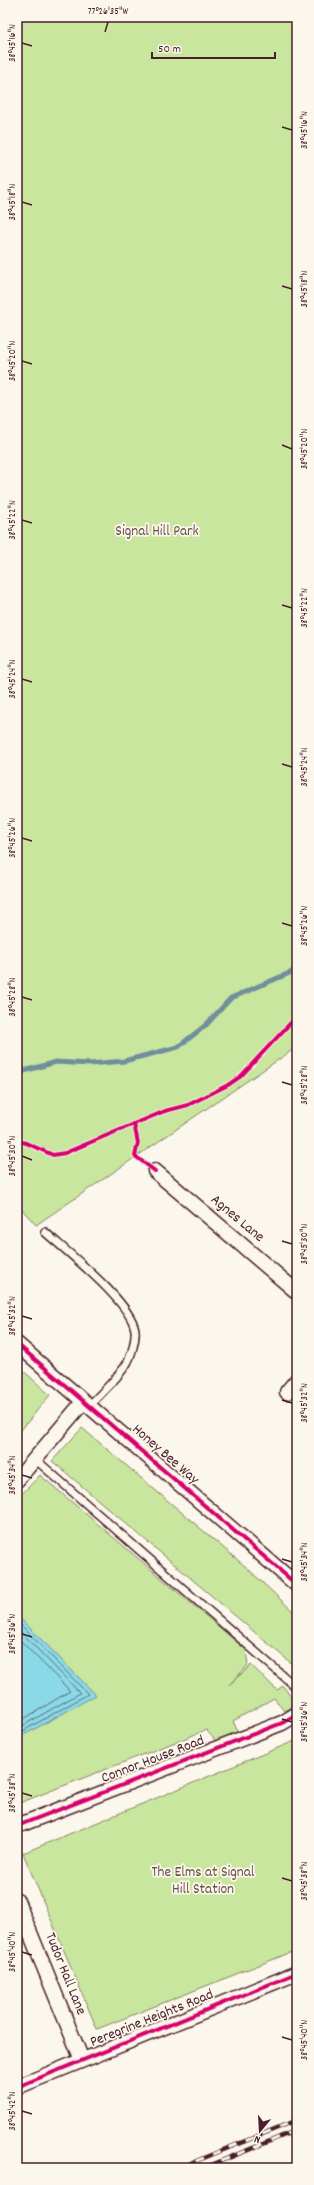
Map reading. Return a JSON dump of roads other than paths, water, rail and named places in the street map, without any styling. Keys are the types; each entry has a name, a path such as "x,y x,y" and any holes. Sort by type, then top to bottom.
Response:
{"street":[{"name":"Agnes Lane","path":"155,1172 297,1292"},
{"name":"Honey Bee Way","path":"17,1344 297,1585"},
{"path":"287,1392 297,1380"},
{"path":"17,1480 34,1459 86,1404"},
{"name":"Connor House Road","path":"17,1826 282,1723 297,1714"},
{"name":"Tudor Hall Lane","path":"17,1901 82,2060"},
{"name":"Peregrine Heights Road","path":"17,2088 82,2060 297,1973"}],"lane":[{"path":"45,1232 125,1308 135,1330 132,1352 126,1365 86,1404"},
{"path":"34,1459 297,1688"}],"water":[{"path":"17,1615 96,1695 22,1736 17,1734"}],"waterway":[{"path":"17,1073 56,1062 90,1064 124,1061 178,1047 206,1025 231,998 292,972 297,966"}],"railway":[{"path":"179,2168 297,2120"},
{"path":"204,2168 297,2130"}],"park label":[{"name":"Signal Hill Park","path":"157,532"},
{"name":"The Elms at Signal Hill Station","path":"203,1882"}]}
